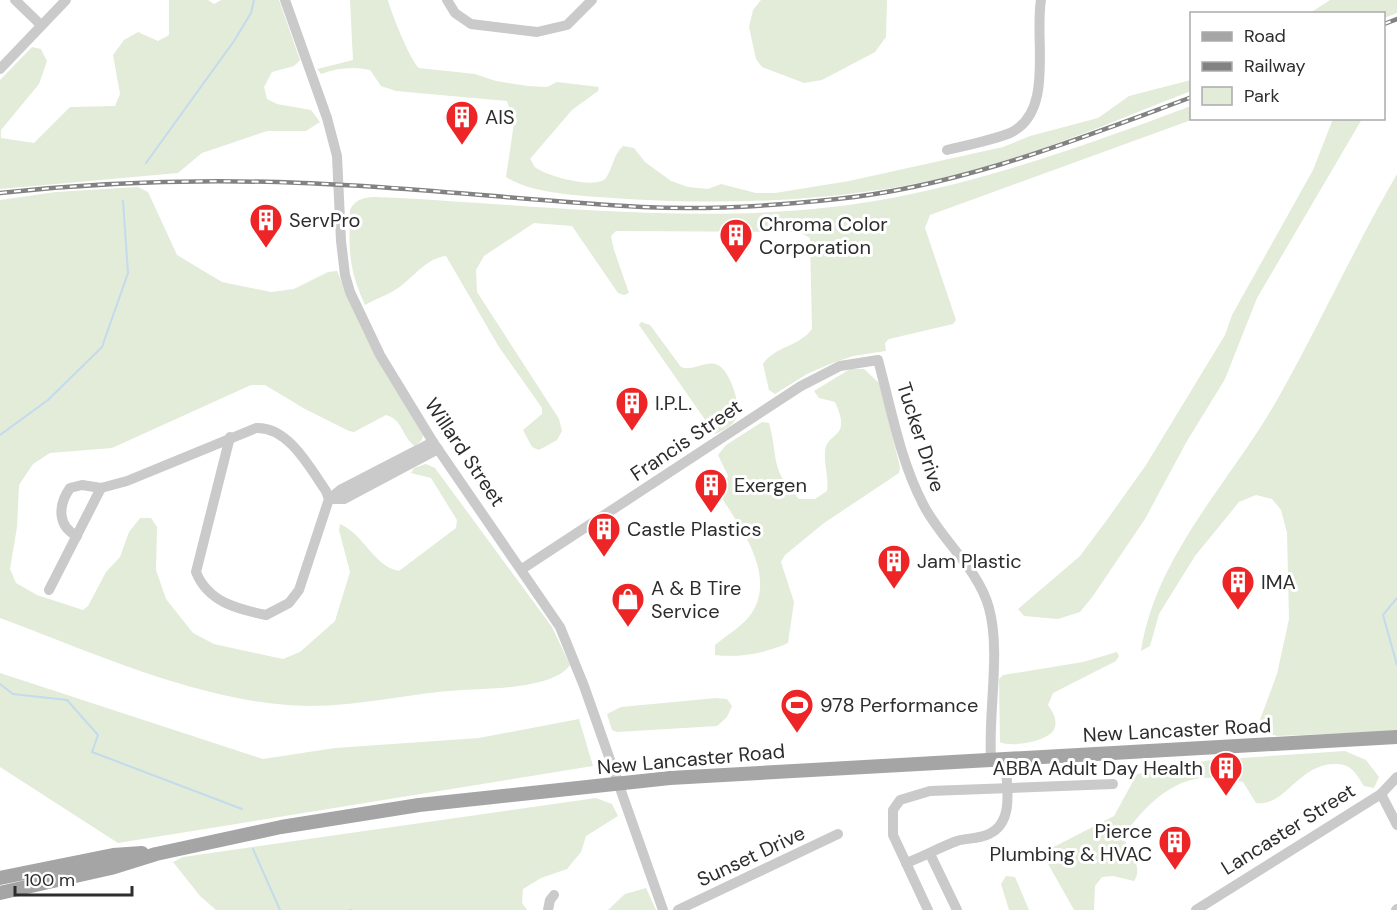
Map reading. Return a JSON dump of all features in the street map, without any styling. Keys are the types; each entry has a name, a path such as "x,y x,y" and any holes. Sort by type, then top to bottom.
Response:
{"main road":[{"name":"New Lancaster Road","path":"0,893 111,868 156,854 281,827 419,805 618,783 722,774 998,759 1396,742"},
{"path":"0,878 113,855 156,854"}],"street":[{"path":"15,0 41,25"},
{"path":"0,69 66,0"},
{"name":"Willard Street","path":"285,0 327,118 337,156 345,275 380,355 435,446 560,627 572,654 663,910"},
{"path":"447,0 455,13 471,24 537,32 567,25 592,0"},
{"path":"947,150 1010,132 1029,117 1039,92 1038,19 1041,0"},
{"name":"Francis Street","path":"522,569 801,386 840,366 878,360"},
{"name":"Tucker Drive","path":"878,360 903,454 922,503 973,576 988,606 994,640 989,727 1006,789 1004,820 997,829 987,835 957,841 906,863"},
{"path":"77,536 68,531 61,519 67,492 80,485 101,488 127,481 256,428 274,432 300,453 329,499"},
{"path":"230,437 196,566 201,582 219,601 266,615 292,601 299,590 329,499 340,490 435,446"},
{"path":"49,590 101,488"},
{"name":"Lancaster Street","path":"1196,910 1381,794 1397,777"},
{"path":"928,910 893,835 891,819 893,810 900,800 930,791 1113,784"},
{"path":"1381,794 1397,825"},
{"name":"Sunset Drive","path":"678,910 838,834"},
{"path":"930,854 957,910"},
{"path":"548,910 550,900 554,895"}],"green space":[{"path":"169,0 208,0 214,4 221,0 279,0 300,60 294,66 272,72 264,87 267,99 277,104 311,110 320,122 306,131 267,131 202,153 178,173 0,189 0,80 32,47 41,49 47,61 39,84 1,130 1,138 34,143 70,107 115,106 120,94 113,55 124,40 138,32 158,41 169,35"},
{"path":"350,0 388,0 406,47 419,68 475,74 496,81 528,86 547,87 557,82 599,87 598,91 572,110 530,159 541,171 559,178 582,182 601,181 606,178 617,153 623,146 634,148 645,162 671,181 688,187 708,189 721,184 756,193 775,193 849,181 1003,147 1030,136 1098,118 1129,96 1190,80 1190,91 1045,148 995,164 905,186 812,198 719,202 672,201 564,194 518,183 506,177 514,123 507,101 396,91 381,86 370,70 345,68 321,74 317,69 353,60"},
{"path":"761,0 887,0 886,37 875,52 822,80 804,83 762,67 756,59 749,27 753,10"},
{"path":"1330,0 1397,0 1397,13 1385,18 1385,12 1312,12"},
{"path":"1190,106 1191,120 930,215 925,228 956,320 953,324 889,339 885,343 886,351 853,356 830,364 807,374 775,394 769,390 763,364 774,353 801,340 812,329 810,238 800,232 616,231 611,236 629,293 624,295 618,293 572,226 534,223 484,256 476,270 477,292 559,419 562,431 557,440 539,450 532,447 523,430 542,414 542,408 499,347 446,256 425,265 395,290 365,305 353,269 350,248 350,210 354,204 364,198 399,198 648,213 773,212 835,207 935,189 1009,169"},
{"path":"1333,120 1361,120 1257,298 1225,379 1187,441 1145,519 1093,596 1080,612 1058,619 1024,616 1018,609 1080,556 1146,465 1225,335 1232,315 1313,170"},
{"path":"1397,174 1397,731 1277,736 1264,732 1260,720 1277,674 1289,619 1287,533 1281,510 1272,499 1256,495 1239,502 1195,556 1159,614 1150,646 1141,651 1149,616 1178,551 1277,400"},
{"path":"138,187 148,192 177,255 222,282 271,292 294,289 328,272 337,271 364,333 423,435 422,440 415,446 396,420 386,415 354,432 349,431 305,409 265,385 251,385 112,448 50,453 33,464 19,485 17,527 10,569 16,583 37,595 83,610 88,606 106,572 120,557 129,532 140,518 151,518 157,527 156,570 166,599 193,633 214,644 283,659 300,652 335,621 350,572 339,530 340,524 356,535 382,563 399,571 456,528 457,520 431,478 411,473 414,468 426,464 435,468 552,627 570,665 562,673 536,683 504,688 443,692 348,704 309,706 270,703 231,697 152,675 0,618 0,200 56,192"},
{"path":"641,322 650,325 681,367 690,368 709,363 722,368 734,389 737,405 737,417 731,425 715,434 639,325"},
{"path":"850,369 864,369 879,383 900,467 899,473 824,523 785,555 781,562 794,602 788,643 752,654 715,655 715,645 741,625 753,611 759,596 760,580 752,549 718,492 725,486 728,476 718,455 726,445 762,422 769,423 776,463 783,480 799,499 815,499 827,491 826,446 837,434 841,423 835,402 819,398 814,391"},
{"path":"1117,652 1119,656 1116,661 1053,693 1048,705 1054,715 1055,727 1047,736 1022,744 1000,742 999,679 1003,675 1083,662"},
{"path":"0,673 263,759 335,748 479,738 579,719 593,766 118,843 0,767"},
{"path":"716,698 727,699 732,706 727,717 717,726 617,732 612,730 607,714 621,707"},
{"path":"1345,751 1366,760 1379,777 1374,788 1364,786 1348,767 1333,764 1321,766 1310,772 1284,793 1266,803 1256,803 1243,782 1217,778 1191,780 1161,795 1136,819 1123,837 1134,859 1137,876 1134,881 1113,876 1102,877 1095,886 1094,910 1074,910 1042,853 1114,816 1137,774 1211,760"},
{"path":"596,798 612,804 618,816 586,836 581,852 567,869 541,878 523,889 522,903 527,910 216,910 200,896 173,862 183,857"},
{"path":"1006,876 1015,877 1029,910 1009,910 1001,884"},
{"path":"646,888 656,910 608,910 625,894"}],"waterway":[{"path":"146,163 234,41 251,13 254,0"},
{"path":"0,435 48,400 102,347 128,273 123,201"},
{"path":"1397,598 1383,615 1397,665"},
{"path":"0,684 13,694 67,700 98,735 92,752 242,809"},
{"path":"253,849 280,910"}],"railway":[{"path":"1385,24 1397,19"},
{"path":"0,193 114,184 265,182 345,185 642,207 715,208 789,204 883,193 928,184 1061,145 1190,98"}],"place":[{"name":"AIS","path":"462,146"},
{"name":"ServPro","path":"266,249"},
{"name":"Chroma Color Corporation","path":"736,264"},
{"name":"I.P.L.","path":"632,432"},
{"name":"Exergen","path":"711,514"},
{"name":"Castle Plastics","path":"604,558"},
{"name":"Jam Plastic","path":"894,590"},
{"name":"IMA","path":"1238,611"},
{"name":"A & B Tire Service","path":"628,628"},
{"name":"978 Performance","path":"797,734"},
{"name":"ABBA Adult Day Health","path":"1226,797"},
{"name":"Pierce Plumbing & HVAC","path":"1175,871"}]}
